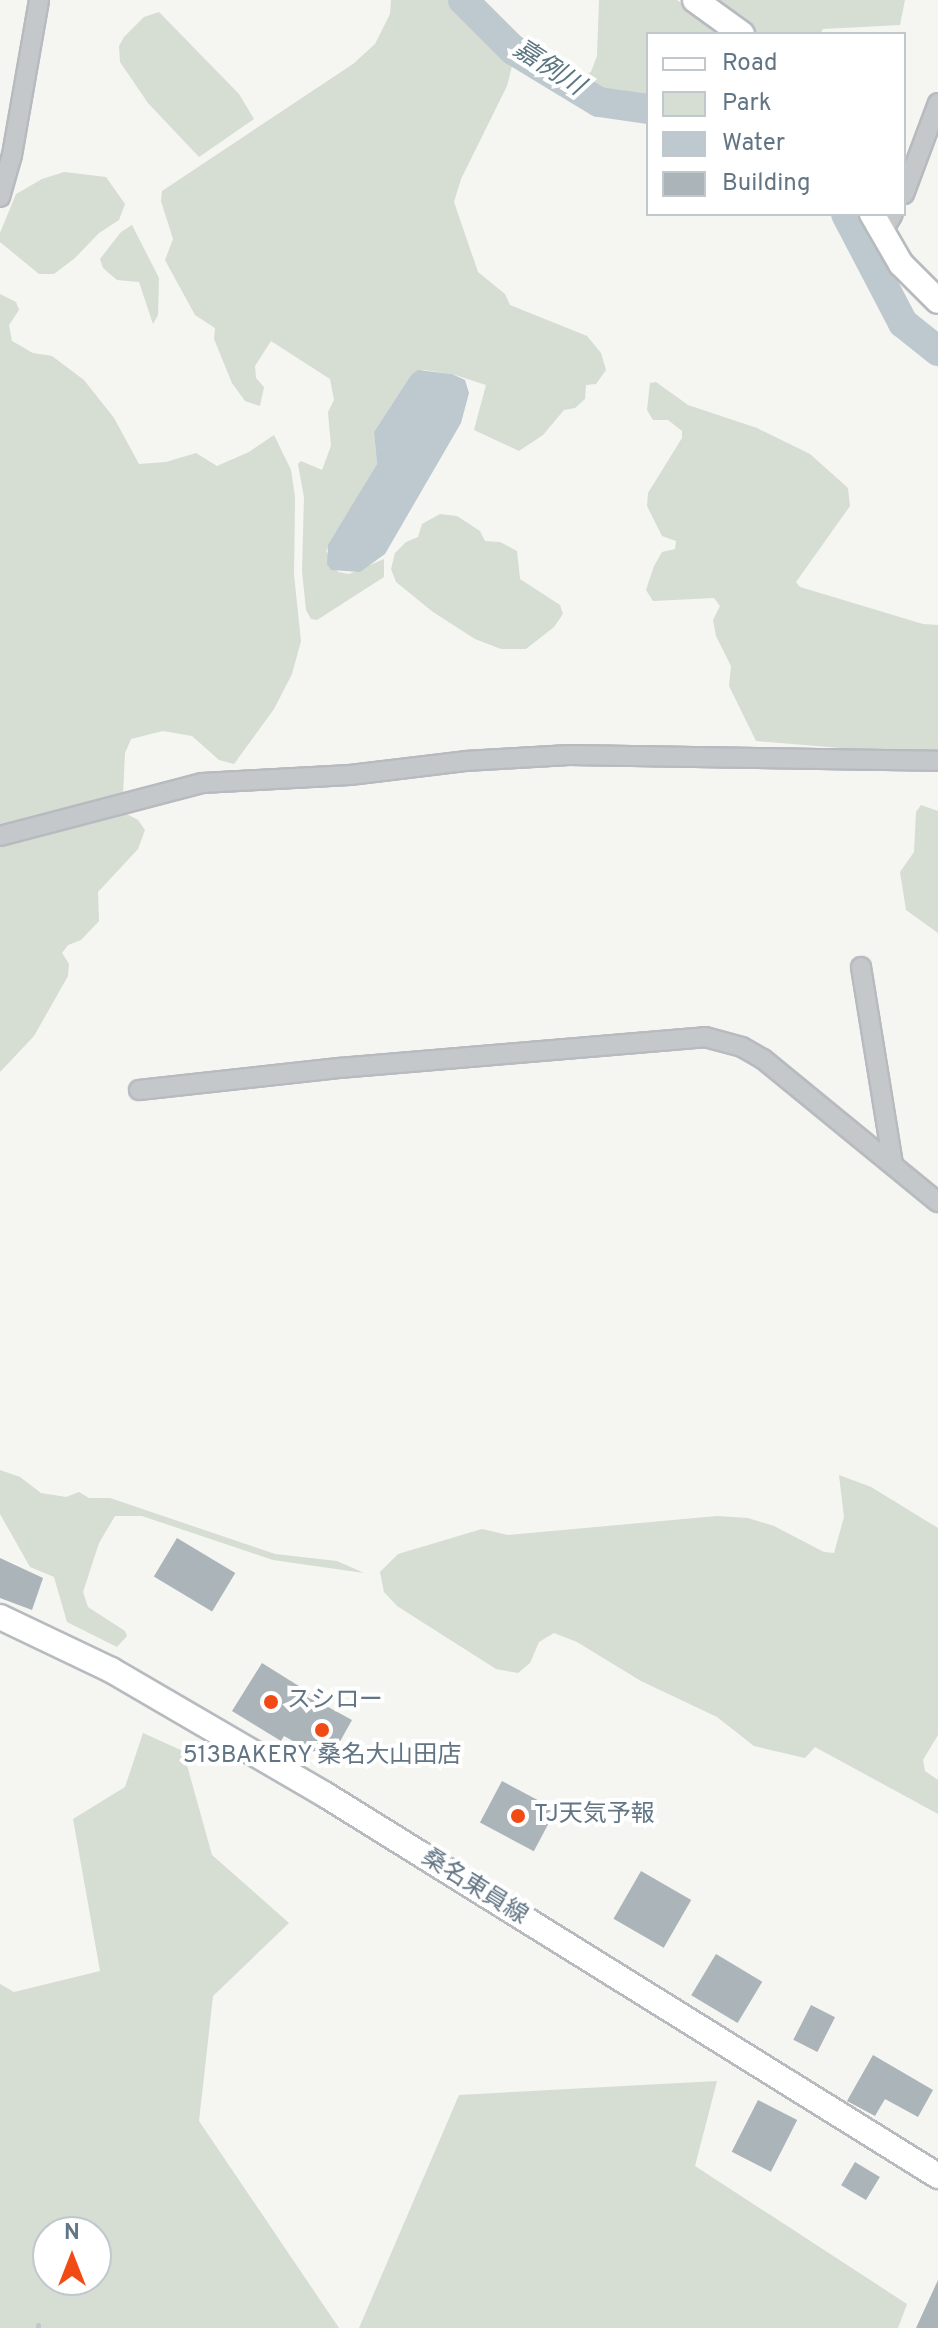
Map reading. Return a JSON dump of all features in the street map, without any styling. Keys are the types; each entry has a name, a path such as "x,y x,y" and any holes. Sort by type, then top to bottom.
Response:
{"main road":[{"path":"695,0 739,32"},
{"path":"882,220 901,264 938,301"},
{"name":"桑名東員線","path":"0,1617 111,1670 324,1794 938,2176"}],"street":[{"path":"0,197 12,155 39,0"},
{"path":"906,190 933,133 938,103"},
{"path":"0,836 202,783 350,775 465,761 617,755 938,761"},
{"path":"861,967 893,1164"},
{"path":"139,1090 339,1068 705,1037 742,1047 763,1059 938,1202"}],"green space":[{"path":"391,0 449,0 514,58 507,86 461,179 454,202 478,272 505,294 510,305 587,336 601,353 606,370 596,384 586,385 585,399 575,408 564,410 543,435 519,451 474,430 486,385 452,374 424,370 411,375 374,432 377,464 326,551 338,572 349,574 384,559 384,577 317,620 311,619 306,610 302,571 304,497 298,464 301,461 322,470 331,446 328,412 334,400 330,379 271,341 255,366 256,378 264,387 260,406 245,401 232,383 214,339 215,328 195,315 165,260 173,239 161,201 162,191 353,64 375,44 390,14"},
{"path":"476,0 483,0 520,36 586,74 591,72 597,56 599,0 677,0 721,32 646,32 646,102 599,95 520,46"},
{"path":"709,0 905,0 900,25 823,29 821,32 756,32"},
{"path":"159,12 239,94 254,119 199,157 148,103 120,62 119,46 124,37 144,17"},
{"path":"64,172 106,177 125,204 119,220 99,233 75,258 54,274 39,274 0,242 0,233 16,194 42,179"},
{"path":"132,225 159,278 158,315 153,324 139,282 117,280 103,268 100,259 121,232"},
{"path":"0,294 16,302 19,310 9,325 12,341 33,353 52,356 84,380 114,418 139,464 166,462 196,453 217,466 249,452 274,435 291,470 295,497 294,575 301,641 292,674 274,709 234,764 219,760 192,736 163,731 131,739 125,753 123,795 0,829"},
{"path":"656,382 688,405 757,428 810,454 848,488 850,506 796,582 800,587 923,624 938,625 938,756 756,741 729,686 731,666 716,636 713,620 720,606 714,598 653,601 646,590 662,552 675,549 676,541 662,536 647,506 648,493 682,438 682,431 668,420 653,420 647,410 650,383"},
{"path":"440,514 457,516 480,531 485,541 500,542 517,551 520,579 560,605 563,614 554,627 526,649 501,649 475,639 433,612 396,582 391,569 395,553 406,542 418,537 422,524"},
{"path":"921,805 938,811 938,933 906,910 900,872 914,852 916,812"},
{"path":"123,812 138,820 145,830 138,849 98,892 99,921 81,940 68,945 62,953 69,964 68,976 34,1036 0,1072 0,845"},
{"path":"0,1470 20,1477 41,1493 66,1497 79,1492 89,1498 110,1498 275,1554 337,1561 364,1573 273,1560 142,1516 115,1516 99,1543 83,1592 88,1607 125,1631 127,1636 117,1647 67,1622 54,1577 30,1567 0,1514"},
{"path":"839,1475 871,1487 938,1528 938,1735 923,1760 925,1771 938,1780 938,1814 815,1747 805,1758 754,1746 717,1717 641,1681 577,1642 554,1633 539,1642 530,1663 518,1673 496,1669 397,1606 384,1592 380,1572 398,1554 482,1529 508,1535 717,1516 748,1518 774,1526 824,1552 834,1553 844,1517"},
{"path":"143,1733 183,1751 212,1855 289,1923 213,1996 199,2121 339,2328 0,2328 0,1984 14,1992 100,1971 73,1819 125,1787"},
{"path":"717,2081 695,2166 907,2304 898,2328 359,2328 459,2095"}],"water":[{"path":"418,370 452,374 465,380 469,393 461,423 385,554 360,572 331,570 327,564 328,545 377,464 374,432 411,375"}],"building":[{"path":"177,1538 235,1573 212,1612 154,1577"},
{"path":"0,1558 43,1578 32,1610 0,1598"},
{"path":"262,1663 310,1693 308,1696 352,1720 329,1761 284,1736 281,1741 232,1711"},
{"name":"TJ天気予報","path":"502,1781 556,1810 534,1851 480,1822"},
{"path":"641,1871 691,1900 664,1948 614,1919"},
{"path":"716,1954 762,1982 738,2023 691,1995"},
{"path":"811,2005 835,2017 817,2052 793,2040"},
{"path":"873,2055 933,2090 918,2117 885,2099 875,2116 847,2101"},
{"path":"758,2100 797,2120 771,2172 732,2152"},
{"path":"855,2162 880,2177 866,2200 841,2185"},
{"path":"938,2280 938,2328 916,2328"}],"waterway":[{"name":"嘉例川","path":"463,0 513,50 599,102 646,109"},
{"name":"嘉例川","path":"847,216 903,323 938,351"}],"place":[{"name":"スシロー","path":"271,1702"},
{"name":"513BAKERY 桑名大山田店","path":"322,1730"},
{"name":"TJ天気予報","path":"518,1816"}]}
